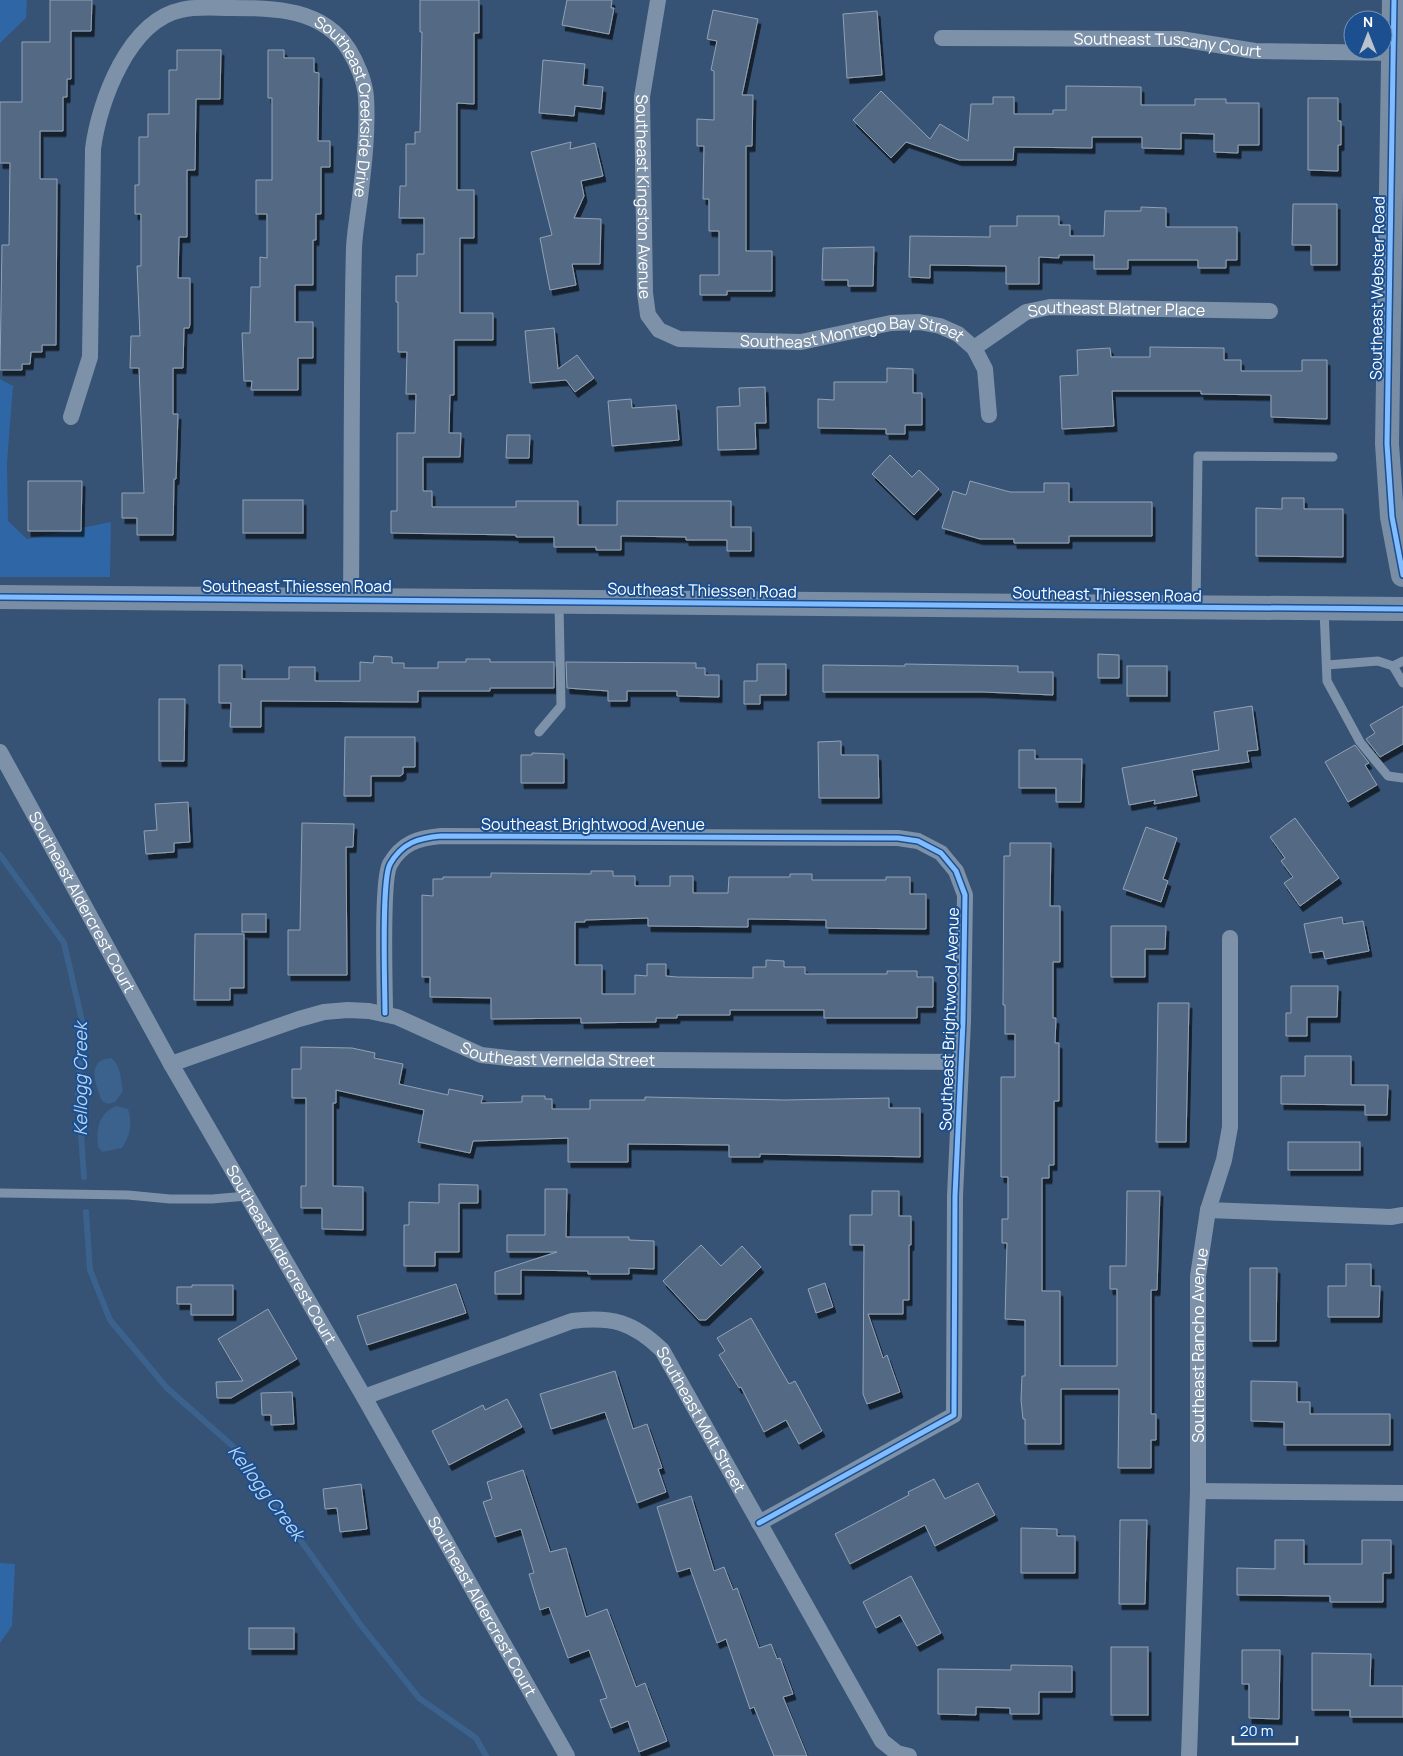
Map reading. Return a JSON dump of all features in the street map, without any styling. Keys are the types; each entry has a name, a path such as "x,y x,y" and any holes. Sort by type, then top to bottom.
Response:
{"main road":[{"name":"Southeast Webster Road","path":"1394,0 1398,53 1391,444 1392,517 1403,575"},
{"name":"Southeast Thiessen Road","path":"0,597 1403,609"}],"street":[{"name":"Southeast Kingston Avenue","path":"658,0 642,97 645,293 648,315 659,330"},
{"name":"Southeast Creekside Drive","path":"71,417 90,357 93,148 96,126 104,101 139,35 155,20 171,12 190,8 271,8 291,11 318,20 348,49 358,70 366,95 364,167 354,248 351,599"},
{"name":"Southeast Tuscany Court","path":"942,38 1180,38 1255,51 1398,53"},
{"name":"Southeast Blatner Place","path":"974,348 1026,312 1050,307 1270,311"},
{"name":"Southeast Montego Bay Street","path":"659,330 679,339 801,342 891,324 919,322 940,326 958,334 974,348 985,369 989,415"},
{"name":"Southeast Aldercrest Court","path":"0,752 171,1064 364,1397 567,1756"},
{"name":"Southeast Brightwood Avenue","path":"385,1013 386,891 389,865 406,843 421,837 898,838 918,841 941,853 956,871 965,895 961,1062 955,1196 954,1416 759,1523"},
{"name":"Southeast Rancho Avenue","path":"1189,1756 1198,1491 1198,1276 1208,1210 1224,1160 1230,1127 1230,938"},
{"name":"Southeast Vernelda Street","path":"171,1064 324,1012 348,1010 385,1013 422,1027 452,1043 481,1055 517,1060 961,1062"},
{"path":"1208,1210 1392,1217 1403,1215"},
{"name":"Southeast Molt Street","path":"364,1397 572,1320 595,1318 620,1321 644,1333 662,1350 882,1741 896,1753 909,1756"},
{"path":"1198,1491 1403,1493"}],"lane":[{"path":"1196,607 1198,456 1333,457"},
{"path":"539,732 561,706 558,601"},
{"path":"1324,609 1327,681 1360,742 1388,776 1403,778"},
{"path":"1327,665 1378,661 1393,666 1403,683"},
{"path":"1393,666 1403,661"},
{"path":"0,1193 128,1195 170,1199 212,1199 247,1196"}],"shaded area":[{"path":"0,0 27,0 26,18 0,43"},
{"path":"0,379 13,386 7,463 8,521 27,539 111,522 110,577 0,577"},
{"path":"111,1058 119,1069 123,1091 115,1102 108,1104 102,1101 94,1074 98,1063"},
{"path":"116,1106 128,1109 130,1120 129,1134 122,1148 102,1152 98,1147 98,1128 105,1113"},
{"path":"0,1563 15,1564 12,1626 0,1643"}],"building":[{"path":"50,0 92,0 91,31 71,31 71,79 67,79 67,97 63,97 63,131 40,131 40,179 57,179 56,345 42,345 42,352 31,352 30,364 22,364 22,370 0,370 2,245 9,245 10,163 0,163 0,102 22,102 22,42 50,42"},
{"path":"420,0 479,0 479,33 474,33 474,104 457,103 457,190 474,190 474,238 460,238 460,313 493,313 493,340 454,340 454,395 450,395 449,433 461,433 460,457 423,457 423,491 432,491 432,507 516,507 516,501 578,501 578,525 617,525 617,501 731,501 731,527 751,527 751,551 727,551 727,540 686,540 686,537 621,536 621,550 596,550 596,547 554,547 554,537 391,533 391,511 397,511 397,433 415,433 416,394 406,394 407,352 398,352 396,276 417,276 417,254 424,254 424,218 399,218 400,186 406,186 406,144 415,144 415,132 420,132 422,32 420,32"},
{"path":"567,0 612,0 611,8 614,8 609,34 562,25"},
{"path":"713,10 758,19 742,95 753,95 752,146 746,146 746,251 772,251 772,291 727,291 727,295 700,295 700,275 719,275 719,231 709,231 709,199 703,199 704,146 697,146 697,119 714,120 714,71 711,70 717,41 707,39"},
{"path":"877,11 882,75 847,78 843,14"},
{"path":"177,50 221,50 220,99 196,99 195,170 187,170 187,237 179,237 178,278 190,278 190,324 189,328 184,328 183,368 173,368 173,414 178,414 173,535 137,535 137,518 122,518 122,493 144,493 139,368 130,368 131,336 140,336 137,266 141,266 141,214 135,214 135,185 139,185 139,137 148,137 148,114 169,114 169,70 177,70"},
{"path":"268,50 284,50 284,58 314,58 314,72 319,73 318,141 330,141 330,167 321,167 321,214 316,214 316,240 313,240 313,285 295,285 295,322 313,322 313,358 298,358 298,390 251,390 252,381 244,381 242,333 250,333 251,287 260,287 260,257 267,258 267,214 256,214 256,180 272,180 272,98 268,98"},
{"path":"543,60 585,64 583,85 603,87 601,109 575,106 574,116 539,113"},
{"path":"1066,86 1141,87 1141,105 1195,105 1195,99 1226,99 1226,103 1259,103 1259,145 1238,145 1238,153 1214,152 1214,134 1181,133 1181,149 1142,148 1142,137 1092,137 1092,148 1014,147 1013,160 959,160 906,142 891,158 853,120 881,91 930,139 940,124 968,141 971,104 993,104 993,97 1014,97 1014,114 1053,114 1053,110 1066,110"},
{"path":"1308,98 1338,98 1338,121 1341,121 1341,145 1338,145 1338,171 1308,170"},
{"path":"571,142 570,149 595,143 603,176 581,181 584,196 574,218 601,219 600,264 572,264 576,285 550,290 540,238 552,235 531,152"},
{"path":"1293,204 1337,204 1337,265 1311,265 1311,245 1292,245"},
{"path":"1141,207 1166,208 1166,227 1237,227 1237,260 1226,260 1226,268 1198,268 1198,260 1128,260 1128,269 1094,269 1094,255 1059,255 1059,258 1039,257 1039,284 1006,284 1006,266 930,265 930,278 909,277 910,236 990,237 990,226 1017,226 1017,216 1059,216 1059,225 1070,225 1070,236 1104,236 1105,211 1141,211"},
{"path":"874,247 873,286 848,286 848,280 822,280 823,248"},
{"path":"554,328 558,369 577,355 594,378 575,392 566,380 530,383 525,331"},
{"path":"1150,347 1224,348 1224,360 1241,360 1241,371 1302,371 1302,360 1327,360 1327,419 1271,417 1271,395 1201,394 1201,391 1112,391 1114,426 1062,429 1060,376 1078,375 1077,350 1110,348 1111,357 1150,357"},
{"path":"887,368 913,369 913,393 922,393 922,425 905,425 905,434 886,434 886,429 818,428 818,399 834,400 834,382 887,382"},
{"path":"765,387 766,423 755,423 756,449 718,450 717,407 740,406 739,388"},
{"path":"631,399 632,408 676,405 679,440 612,446 608,401"},
{"path":"507,435 530,435 529,458 506,458"},
{"path":"890,455 912,477 919,470 939,489 914,515 872,474"},
{"path":"28,481 82,481 81,531 28,531"},
{"path":"970,481 1010,492 1044,492 1044,483 1069,483 1069,502 1152,502 1152,536 1069,536 1069,543 1014,543 1014,539 980,539 942,528 953,491 966,495"},
{"path":"1282,498 1304,498 1304,509 1343,509 1343,557 1256,556 1256,508 1282,509"},
{"path":"243,500 303,500 303,533 243,533"},
{"path":"1098,654 1119,655 1119,678 1098,678"},
{"path":"374,656 392,657 392,663 404,663 404,668 438,668 438,662 466,662 466,659 490,659 490,662 554,662 554,688 490,688 490,691 418,691 418,702 261,701 261,727 230,727 231,703 219,703 219,665 242,665 242,679 289,679 289,667 315,667 315,681 360,681 360,662 373,663"},
{"path":"566,662 696,663 696,668 705,668 705,675 719,675 719,697 677,696 677,691 627,691 627,701 608,701 608,691 567,688"},
{"path":"757,664 786,664 786,695 760,695 760,704 744,704 744,681 757,681"},
{"path":"905,664 1018,666 1018,672 1053,672 1053,695 983,692 823,692 823,665 905,666"},
{"path":"1127,666 1167,666 1167,696 1127,696"},
{"path":"159,699 185,699 184,761 159,761"},
{"path":"1252,706 1258,750 1247,751 1249,762 1192,770 1197,796 1154,804 1155,800 1129,805 1122,768 1219,750 1214,712"},
{"path":"1403,706 1403,744 1380,757 1366,739 1375,733 1370,725"},
{"path":"345,737 415,737 415,767 403,767 403,774 400,776 371,776 371,796 344,796"},
{"path":"841,741 841,755 878,755 879,798 819,798 818,742"},
{"path":"1355,745 1369,763 1365,765 1377,785 1348,802 1325,762"},
{"path":"1019,750 1035,750 1035,759 1082,759 1081,802 1056,802 1056,788 1019,788"},
{"path":"532,753 564,754 564,783 521,783 521,755 532,755"},
{"path":"188,802 190,842 174,843 174,852 146,854 144,831 157,830 155,804"},
{"path":"1295,818 1339,878 1300,906 1284,883 1293,877 1281,861 1285,858 1270,837"},
{"path":"302,823 354,824 353,847 346,847 347,975 288,975 288,930 300,930"},
{"path":"1146,827 1177,838 1163,879 1168,881 1161,902 1123,889"},
{"path":"1010,843 1051,843 1050,906 1060,906 1060,962 1053,962 1053,1018 1056,1018 1055,1043 1059,1043 1059,1101 1054,1101 1054,1165 1049,1165 1049,1178 1042,1178 1042,1291 1060,1291 1060,1366 1117,1366 1117,1289 1110,1289 1110,1266 1126,1266 1127,1191 1160,1191 1157,1290 1151,1290 1151,1414 1156,1414 1156,1440 1151,1440 1151,1468 1118,1468 1119,1389 1061,1389 1061,1444 1025,1444 1025,1419 1023,1419 1021,1400 1022,1376 1025,1376 1025,1320 1005,1319 1007,1243 1002,1243 1002,1219 1008,1219 1008,1177 1001,1177 1001,1077 1015,1077 1015,1034 1005,1034 1005,1005 1003,1005 1004,856 1010,856"},
{"path":"591,871 613,871 613,876 635,876 635,886 670,886 670,876 693,876 693,893 728,893 729,877 790,877 790,874 812,874 812,880 886,880 886,877 910,877 910,894 926,894 926,929 826,928 826,920 748,919 748,927 648,926 648,918 585,920 585,922 575,922 575,965 602,965 602,994 635,994 635,975 647,976 647,964 666,964 666,976 677,977 753,978 753,967 766,967 766,960 784,961 784,967 805,967 805,974 887,974 887,971 917,971 917,977 933,977 933,1007 917,1007 917,1018 824,1018 824,1010 730,1010 730,1015 677,1015 677,1018 656,1018 656,1022 581,1023 581,1018 491,1019 491,998 430,997 430,977 422,977 422,895 433,896 433,879 443,879 443,877 491,877 491,873 591,874"},
{"path":"242,914 266,914 266,932 242,932"},
{"path":"1342,917 1343,924 1363,921 1369,951 1325,959 1323,951 1310,953 1304,924"},
{"path":"1111,926 1166,926 1165,949 1145,949 1145,977 1111,977"},
{"path":"195,934 244,934 244,988 230,988 230,1000 194,1000"},
{"path":"1291,986 1338,986 1337,1017 1307,1017 1307,1036 1286,1036 1286,1013 1291,1013"},
{"path":"1158,1003 1189,1003 1186,1142 1156,1142"},
{"path":"301,1047 352,1048 375,1053 374,1058 403,1064 399,1084 448,1095 449,1089 483,1096 481,1103 522,1102 522,1096 545,1096 545,1099 552,1099 552,1109 590,1109 590,1100 645,1100 645,1097 785,1100 889,1098 889,1108 920,1108 920,1157 760,1154 760,1157 729,1157 729,1145 628,1144 628,1162 568,1162 568,1138 473,1141 470,1153 418,1142 424,1110 336,1090 336,1103 333,1103 333,1186 363,1187 363,1230 322,1229 322,1208 301,1208 301,1186 306,1186 306,1098 292,1098 292,1069 301,1069"},
{"path":"1305,1056 1351,1056 1351,1085 1388,1085 1387,1115 1365,1115 1365,1105 1281,1104 1281,1076 1305,1076"},
{"path":"1288,1142 1360,1142 1360,1170 1288,1170"},
{"path":"439,1184 478,1185 478,1203 459,1203 459,1252 435,1252 435,1266 404,1266 404,1225 409,1225 409,1202 439,1203"},
{"path":"545,1189 567,1189 566,1237 629,1237 629,1240 654,1241 654,1269 629,1268 629,1274 588,1274 588,1271 521,1270 521,1294 495,1294 495,1272 557,1252 507,1252 507,1235 545,1235"},
{"path":"872,1191 899,1191 899,1216 911,1216 911,1245 909,1245 909,1300 903,1300 903,1314 868,1314 883,1358 887,1355 900,1392 867,1404 863,1394 864,1245 850,1245 850,1215 872,1215"},
{"path":"701,1245 721,1266 742,1246 761,1267 706,1320 699,1320 663,1281"},
{"path":"1346,1264 1371,1264 1371,1286 1380,1286 1379,1317 1328,1317 1328,1286 1346,1286"},
{"path":"1250,1268 1277,1268 1276,1341 1250,1341"},
{"path":"825,1283 833,1307 816,1313 808,1289"},
{"path":"456,1284 466,1313 367,1345 357,1316"},
{"path":"192,1285 233,1285 233,1315 191,1315 191,1304 177,1304 177,1287 192,1287"},
{"path":"268,1309 297,1359 231,1398 217,1398 216,1382 243,1381 218,1339"},
{"path":"751,1318 789,1384 795,1381 822,1431 799,1444 786,1420 764,1432 741,1387 739,1388 719,1355 725,1351 717,1338"},
{"path":"615,1371 633,1429 647,1424 662,1468 658,1469 666,1492 637,1503 605,1412 551,1429 540,1394"},
{"path":"1251,1381 1297,1382 1297,1402 1310,1402 1310,1414 1390,1414 1390,1445 1284,1445 1284,1422 1251,1421"},
{"path":"292,1392 294,1424 271,1425 271,1415 262,1415 261,1393"},
{"path":"507,1399 522,1427 449,1465 432,1431 483,1405 485,1410"},
{"path":"523,1470 550,1552 566,1548 586,1617 607,1609 636,1687 645,1683 667,1741 639,1752 628,1721 611,1728 600,1700 607,1698 589,1650 568,1658 549,1607 540,1610 529,1574 534,1573 521,1529 495,1537 483,1502 492,1499 487,1482"},
{"path":"934,1479 945,1499 978,1483 995,1515 935,1546 925,1525 850,1564 835,1534 909,1495 908,1492"},
{"path":"361,1484 367,1529 340,1532 337,1508 325,1509 323,1489"},
{"path":"691,1496 714,1571 724,1567 733,1590 737,1588 759,1648 771,1644 777,1659 780,1658 793,1694 783,1697 807,1756 774,1756 754,1707 750,1709 726,1639 717,1643 690,1568 677,1572 657,1507"},
{"path":"1120,1520 1147,1520 1145,1604 1119,1604"},
{"path":"1021,1528 1057,1529 1057,1536 1075,1536 1075,1573 1021,1573"},
{"path":"1275,1540 1304,1540 1304,1564 1362,1564 1362,1540 1391,1540 1391,1573 1383,1573 1383,1602 1330,1602 1330,1596 1237,1595 1237,1568 1275,1569"},
{"path":"911,1576 941,1633 917,1646 900,1615 876,1628 863,1602"},
{"path":"249,1628 294,1628 294,1649 249,1649"},
{"path":"1111,1647 1148,1647 1148,1715 1111,1715"},
{"path":"1242,1650 1280,1650 1279,1719 1249,1718 1249,1684 1242,1684"},
{"path":"1312,1653 1371,1654 1370,1686 1403,1686 1403,1717 1350,1717 1350,1710 1312,1710"},
{"path":"1011,1665 1072,1666 1072,1692 1039,1692 1039,1714 1010,1714 1010,1708 976,1707 976,1715 938,1714 938,1669 1011,1670"}],"waterway":[{"name":"Kellogg Creek","path":"0,855 64,943 83,1025 78,1091 84,1177"},
{"name":"Kellogg Creek","path":"86,1212 90,1270 110,1320 167,1388 236,1449 360,1624 419,1698 476,1738 486,1756"}],"cycle path":[{"path":"1394,0 1387,444 1392,517 1403,575"},
{"path":"0,597 1403,609"},
{"path":"385,1013 384,912 387,874 390,864 405,846 425,838 441,836 898,838 918,841 941,853 956,871 965,895 963,1021 955,1196 954,1415 759,1523"}]}
